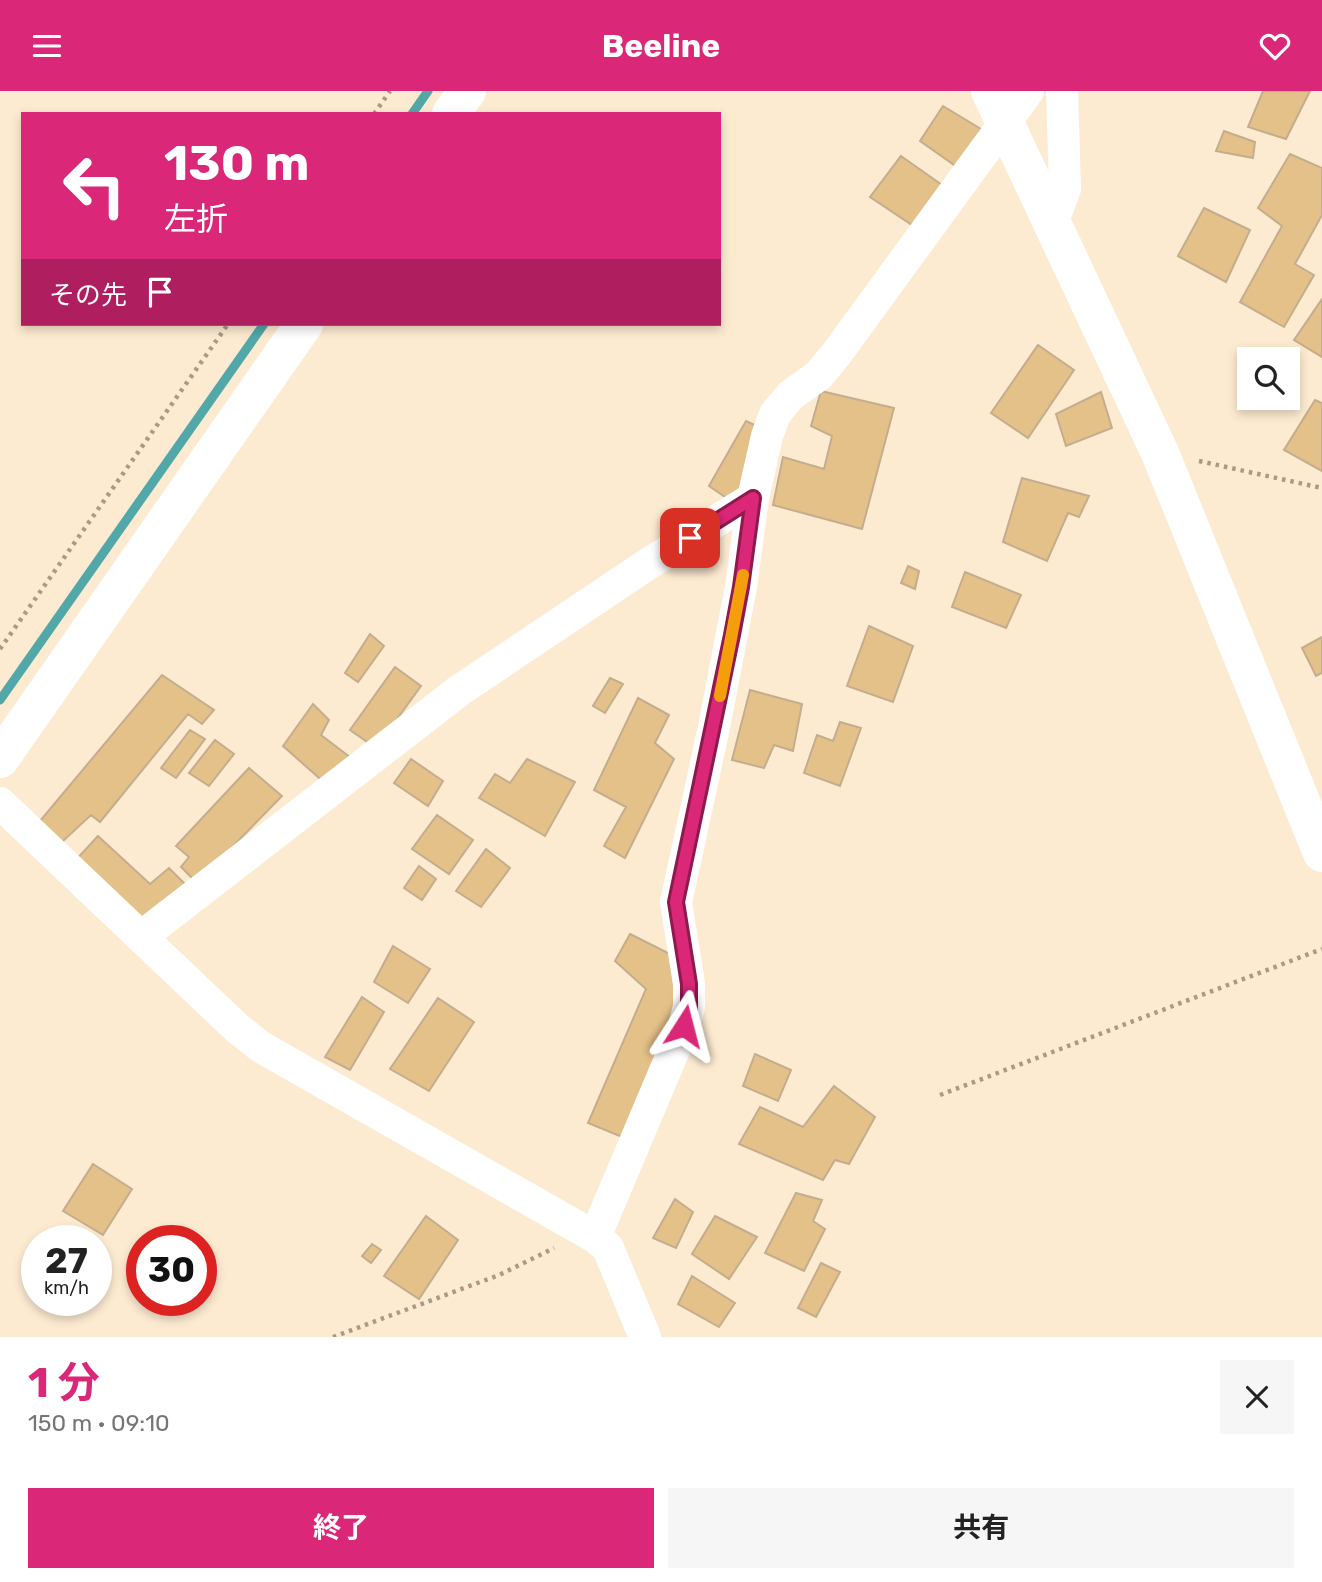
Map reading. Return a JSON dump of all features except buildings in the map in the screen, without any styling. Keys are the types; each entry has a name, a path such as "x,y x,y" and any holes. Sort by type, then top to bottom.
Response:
{"street":[{"path":"452,112 467,91"},
{"path":"589,1233 684,1026 689,1007 689,984 676,902 713,732 766,436 775,414 791,395 820,375 837,353 997,108 1028,91"},
{"path":"1052,221 1065,189 1062,91"},
{"path":"997,108 1160,453 1322,853"},
{"path":"0,759 303,326"},
{"path":"141,937 460,690 648,564 753,498"},
{"path":"0,803 237,1028 261,1047 589,1233 608,1248 645,1337"}],"path":[{"path":"375,112 390,91"},
{"path":"0,649 227,326"},
{"path":"1160,453 1322,488"},
{"path":"940,1095 1322,949"},
{"path":"334,1337 499,1275 589,1233"}],"waterway":[{"path":"413,112 428,91"},
{"path":"0,700 263,326"}],"slow traffic":[{"path":"720,696 743,575"}],"route":[{"path":"684,1026 689,1007 689,984 676,902 732,635 753,498 690,538"}]}
